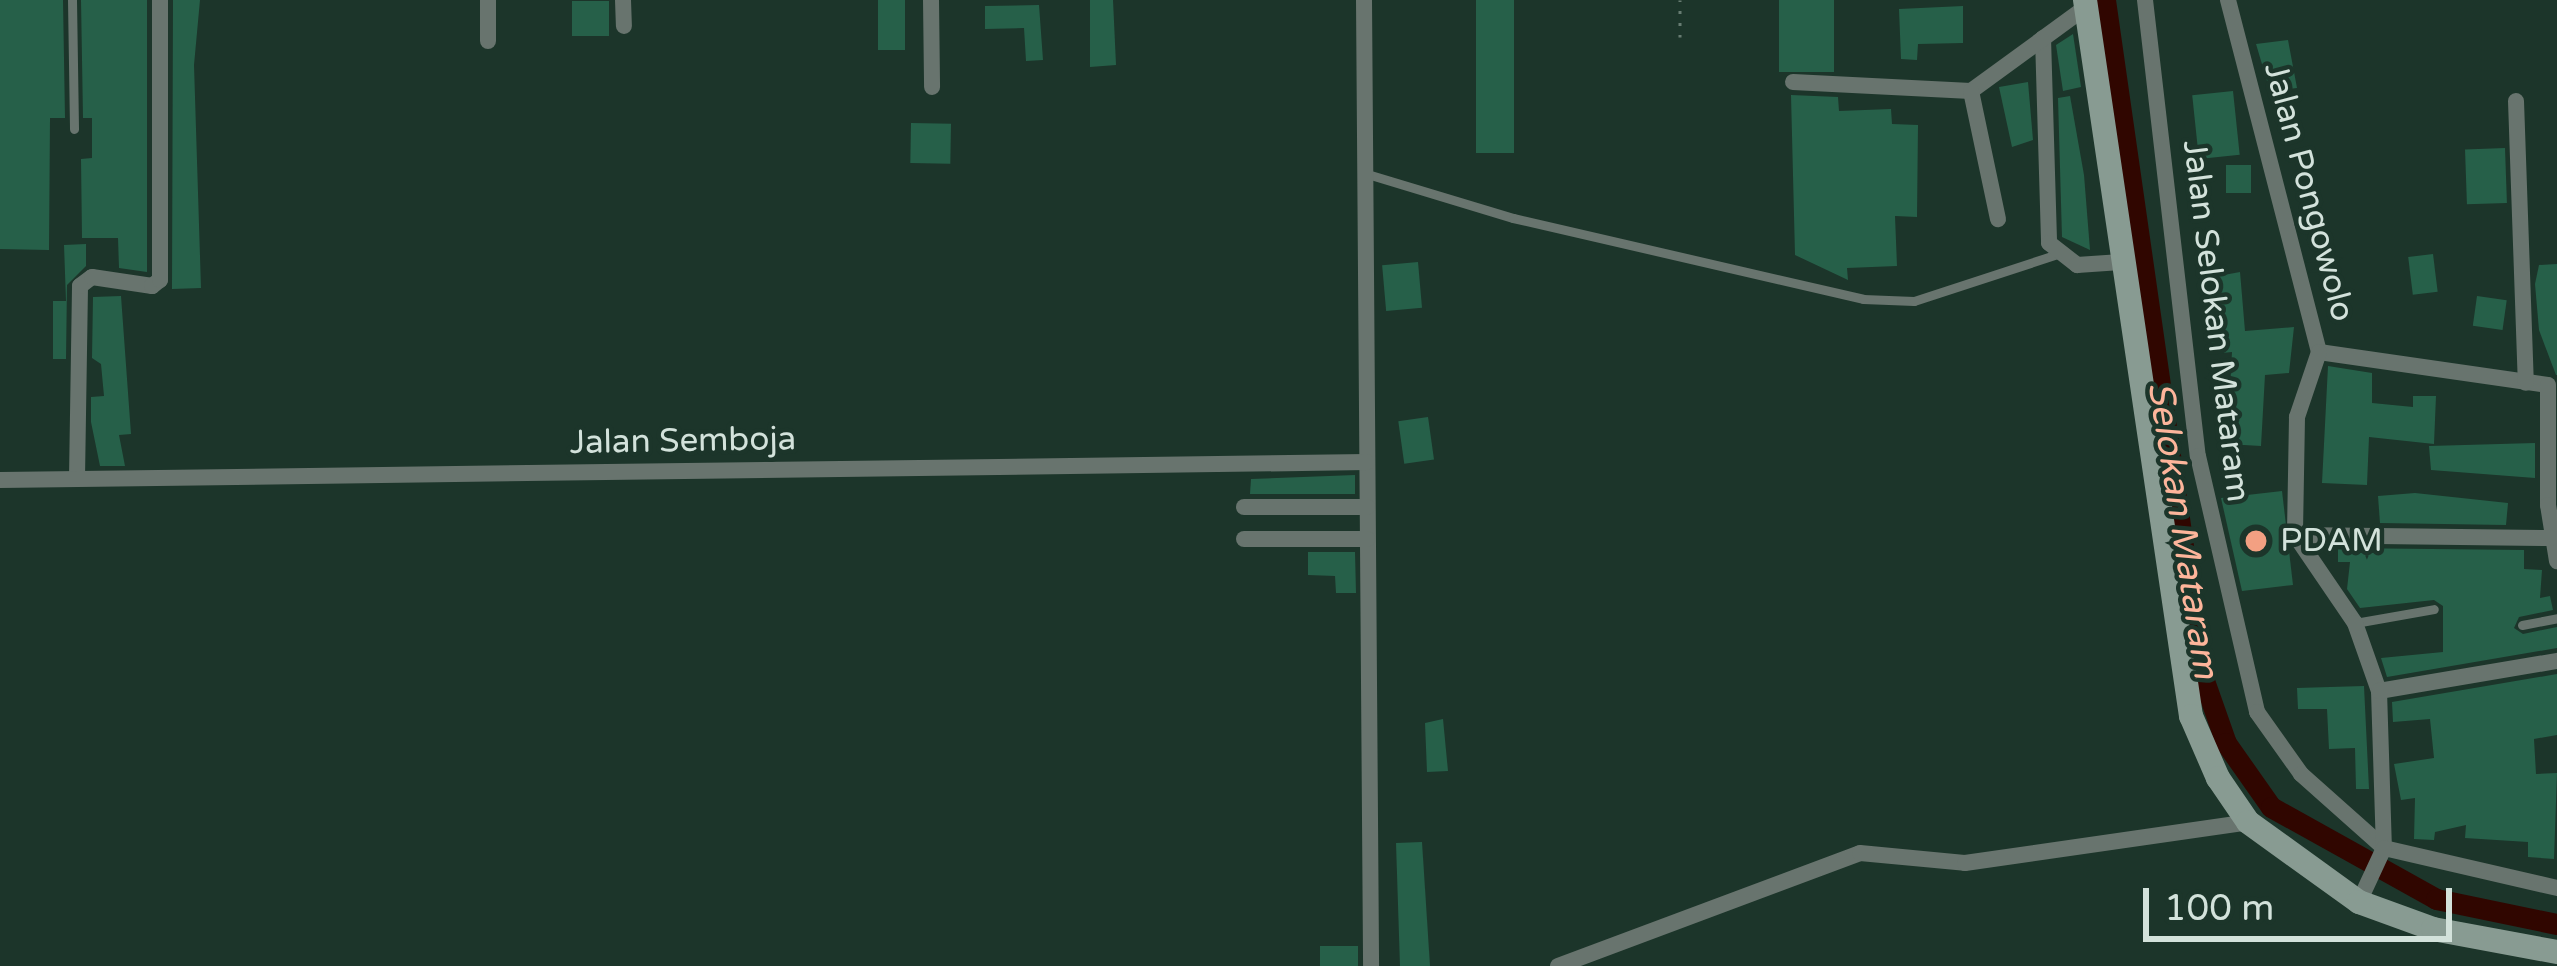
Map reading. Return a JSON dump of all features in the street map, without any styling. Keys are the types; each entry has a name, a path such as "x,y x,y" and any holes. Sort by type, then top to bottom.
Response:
{"street":[{"path":"77,478 80,286 92,277 152,286 160,280 160,0"},
{"path":"488,0 488,41"},
{"path":"623,0 624,26"},
{"path":"931,0 932,87"},
{"path":"1364,0 1371,966"},
{"name":"Jalan Selokan Mataram","path":"2145,0 2198,456 2245,686 2301,774 2380,856 2557,888"},
{"name":"Jalan Pongowolo","path":"2228,0 2319,352 2552,384 2550,538 2557,561"},
{"path":"1792,82 1971,91 2085,3"},
{"path":"2085,3 2192,716 2248,822 2362,894 2433,929 2557,952"},
{"path":"2043,38 2049,244 2077,265 2121,262"},
{"path":"1971,91 1998,219"},
{"path":"2516,101 2526,383"},
{"path":"2319,352 2297,417 2295,535 2356,623 2379,691 2380,856 2362,894"},
{"name":"Jalan Semboja","path":"0,479 1367,463"},
{"path":"1244,507 1367,507"},
{"path":"2295,535 2550,538"},
{"path":"1244,539 1367,539"},
{"path":"2379,691 2557,661"},
{"path":"1558,966 1860,853 1965,863 2248,822"}],"lane":[{"path":"72,0 74,129"},
{"path":"1364,172 1513,218 1863,299 1914,301 2058,254"},
{"path":"2356,623 2434,608"},
{"path":"2522,625 2557,618"}],"path":[{"path":"1680,0 1680,38"}],"building":[{"path":"0,0 63,0 65,118 50,118 49,250 0,249"},
{"path":"81,0 147,0 147,272 119,268 118,238 82,238 81,159 92,158 92,118 83,118"},
{"path":"173,0 200,0 194,65 201,288 172,289"},
{"path":"878,0 905,0 905,50 878,50"},
{"path":"1090,0 1113,0 1116,65 1090,67"},
{"path":"1476,0 1514,0 1514,153 1476,153"},
{"path":"1779,0 1834,0 1834,72 1779,72"},
{"path":"572,1 609,1 609,36 572,36"},
{"path":"1039,5 1043,60 1026,61 1024,28 985,29 985,6"},
{"path":"1963,6 1963,43 1918,44 1917,60 1901,59 1899,9"},
{"path":"2073,34 2081,87 2063,91 2056,45"},
{"path":"2288,40 2297,88 2270,91 2256,44"},
{"path":"2028,82 2033,140 2012,147 1999,87"},
{"path":"2233,91 2240,155 2199,159 2192,95"},
{"path":"1791,95 1838,97 1839,111 1891,109 1892,124 1918,125 1917,217 1895,216 1897,266 1847,268 1848,280 1795,255"},
{"path":"2070,96 2084,175 2090,250 2062,237 2058,98"},
{"path":"911,123 951,124 950,164 910,163"},
{"path":"2505,148 2507,203 2467,204 2465,149"},
{"path":"2226,165 2251,165 2251,193 2226,193"},
{"path":"86,244 86,266 67,285 66,359 53,359 53,301 66,301 64,245"},
{"path":"2433,254 2438,292 2413,295 2408,257"},
{"path":"1418,262 1422,308 1386,311 1382,265"},
{"path":"2557,264 2556,375 2539,330 2535,284 2539,265"},
{"path":"2240,272 2245,331 2294,327 2289,373 2265,375 2261,446 2227,444 2232,352 2212,354 2211,315 2219,315 2213,277"},
{"path":"121,296 131,434 119,435 125,466 100,466 91,422 91,397 104,396 101,364 92,358 93,297"},
{"path":"2477,296 2507,300 2503,330 2473,326"},
{"path":"2328,366 2372,373 2372,403 2413,407 2413,396 2436,396 2434,444 2369,437 2367,485 2322,483"},
{"path":"1428,417 1434,460 1404,464 1398,421"},
{"path":"2535,443 2535,478 2431,470 2429,446"},
{"path":"1355,475 1355,494 1250,494 1251,479"},
{"name":"PDAM","path":"2282,491 2293,585 2242,591 2221,498"},
{"path":"2415,493 2508,503 2506,525 2380,523 2378,496"},
{"path":"2338,548 2524,550 2524,569 2542,570 2540,598 2550,596 2553,610 2519,617 2514,628 2523,634 2557,627 2557,648 2387,677 2381,658 2443,652 2443,606 2434,600 2360,608 2347,589 2350,562 2338,562"},
{"path":"1308,552 1355,552 1356,593 1336,593 1335,576 1308,575"},
{"path":"2557,674 2557,735 2534,739 2536,774 2557,773 2554,859 2528,857 2528,842 2465,838 2466,825 2435,832 2434,840 2414,839 2415,798 2401,800 2394,764 2434,758 2430,719 2393,722 2392,702"},
{"path":"2364,686 2369,789 2356,789 2355,748 2329,749 2327,709 2298,709 2297,688"},
{"path":"1443,719 1448,771 1427,772 1425,723"},
{"path":"1422,842 1430,966 1400,966 1396,843"},
{"path":"1320,946 1358,946 1358,966 1320,966"}],"waterway":[{"name":"Selokan Mataram","path":"2105,0 2201,672 2226,743 2271,807 2436,899 2557,924"}],"place":[{"name":"PDAM","path":"2256,541"}]}
